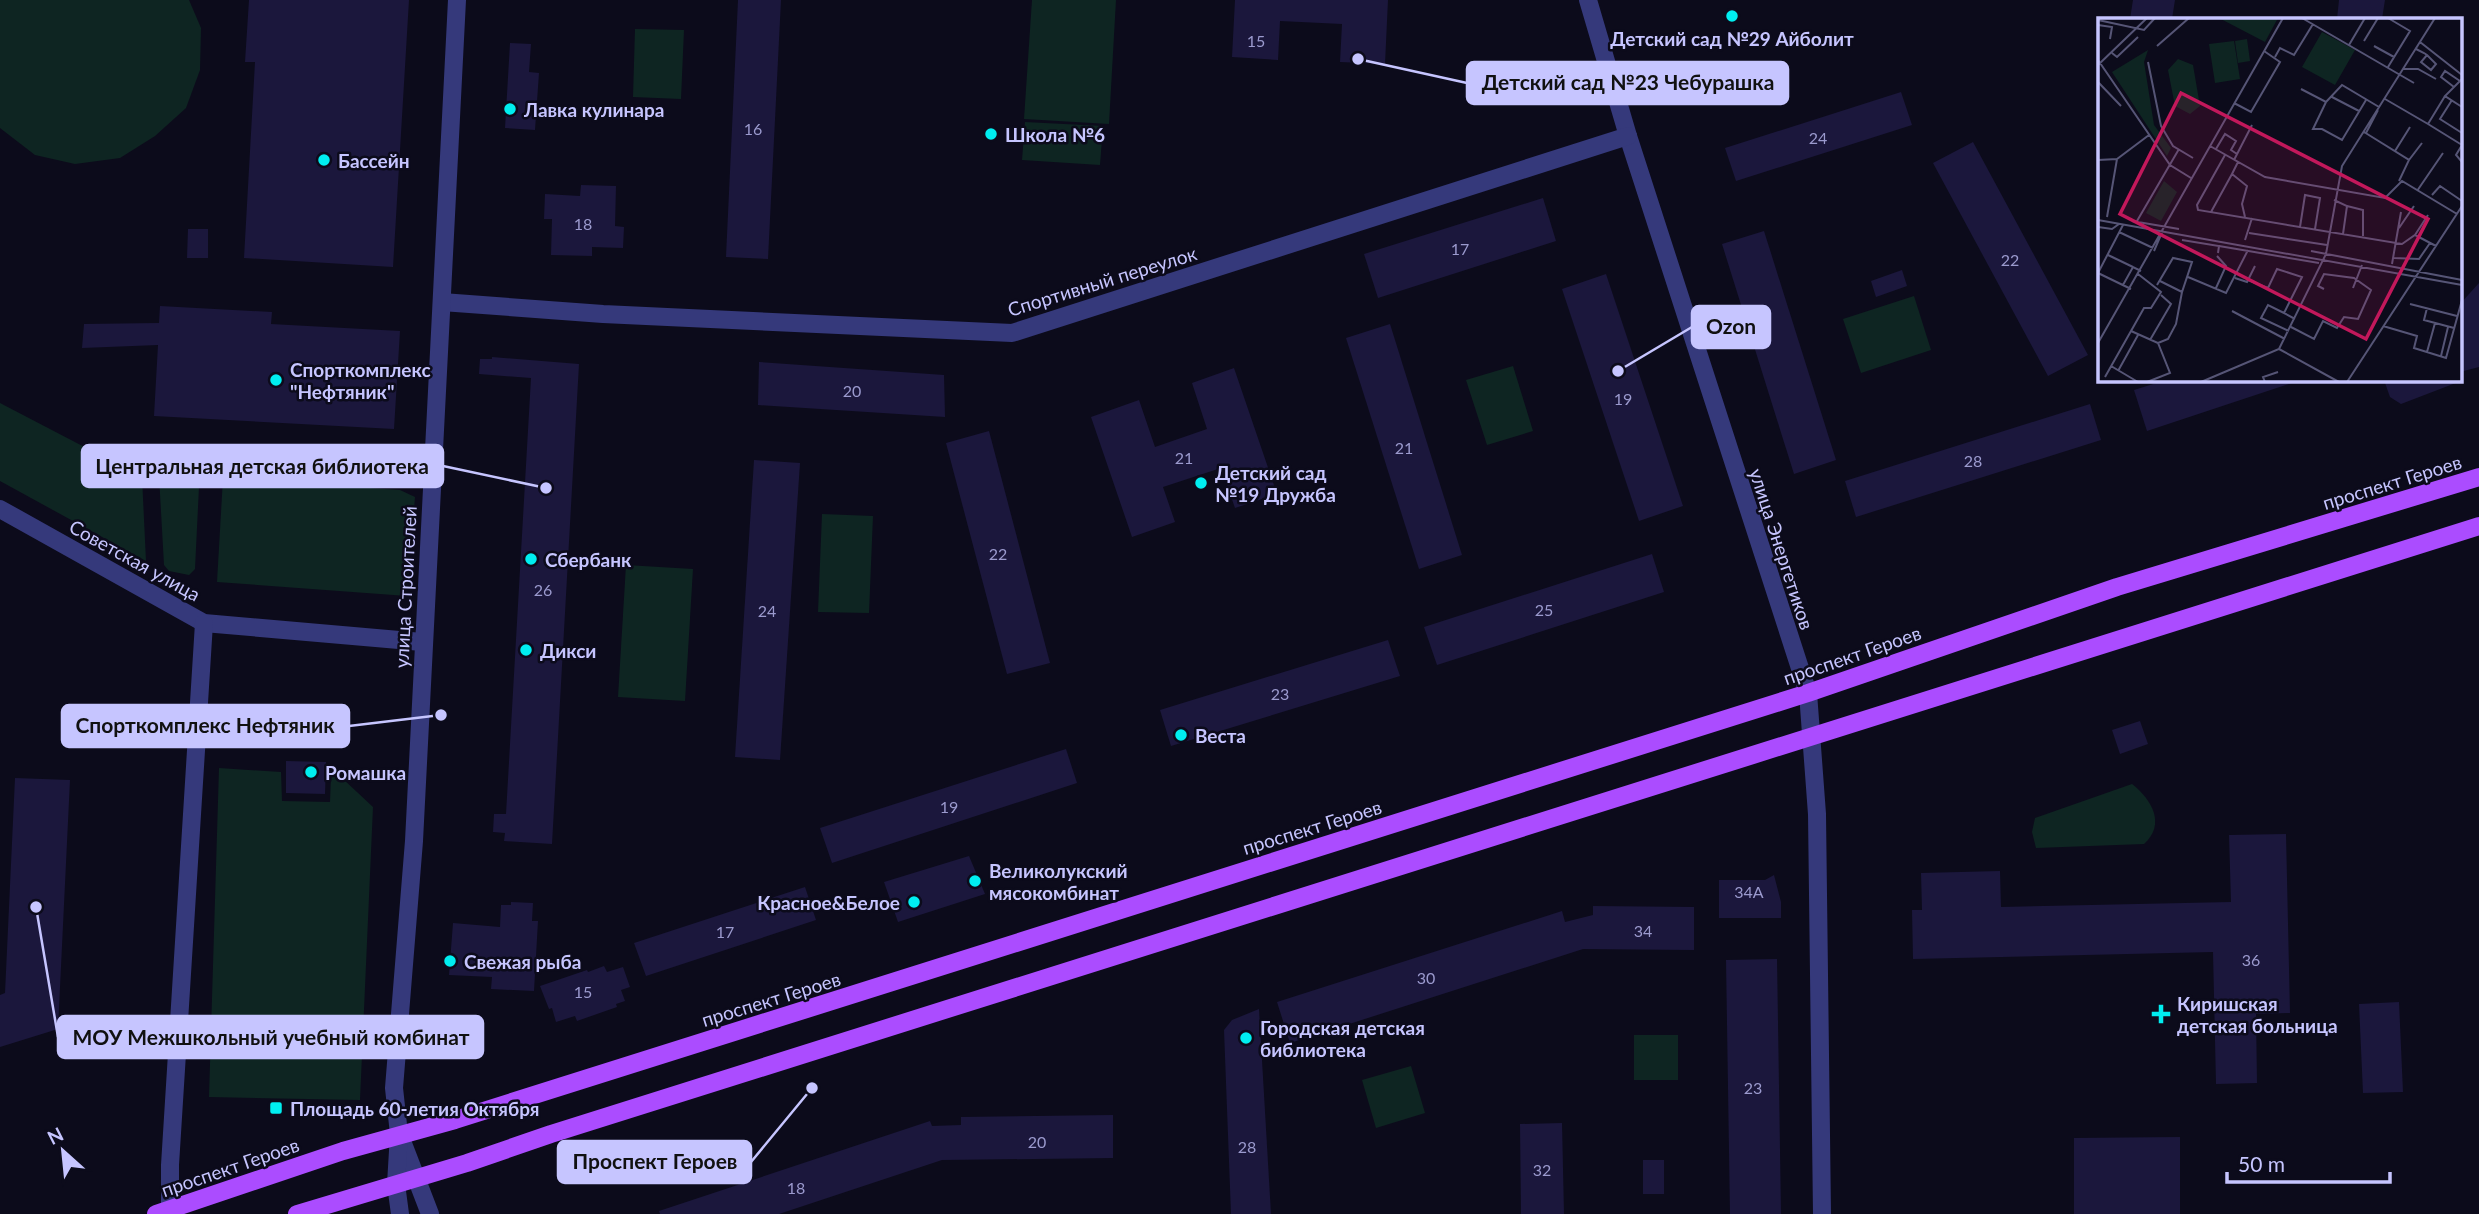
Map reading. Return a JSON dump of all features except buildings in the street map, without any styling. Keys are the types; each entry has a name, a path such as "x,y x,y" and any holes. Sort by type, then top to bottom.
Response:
{"main road":[{"name":"проспект Героев","path":"163,1212 344,1151 495,1107 1808,693 2117,587 2479,477"},
{"path":"297,1214 2479,526"}],"street":[{"name":"улица Строителей","path":"400,1214 396,1184 399,1135 394,1088 414,841 422,642 429,564 457,0"},
{"name":"улица Энергетиков","path":"1588,0 1628,136 1808,693 1817,814 1822,1214"},
{"name":"Спортивный переулок","path":"442,302 603,314 1012,333 1628,136"},
{"name":"Советская улица","path":"0,509 204,623 422,642"},
{"path":"163,1212 170,1165 204,623"},
{"name":"улица Строителей","path":"399,1135 430,1214"}],"green space":[{"path":"0,0 189,0 201,28 200,70 186,108 155,136 120,158 75,164 35,155 0,128"},
{"path":"1032,0 1116,0 1109,124 1024,119"},
{"path":"635,29 684,30 681,99 633,97"},
{"path":"1025,122 1103,126 1100,165 1022,160"},
{"path":"1914,296 1931,350 1861,373 1843,319"},
{"path":"1513,366 1533,431 1487,445 1466,380"},
{"path":"0,403 142,477 146,561 0,481"},
{"path":"159,476 188,476 199,487 195,569 189,575 169,571 164,565"},
{"path":"223,478 400,490 415,497 407,596 217,582"},
{"path":"822,514 873,516 869,613 818,612"},
{"path":"626,565 693,569 685,701 618,697"},
{"path":"219,768 281,772 282,801 330,802 331,776 342,778 373,807 360,1100 209,1097"},
{"path":"2132,784 2145,797 2154,812 2154,828 2144,844 2036,848 2032,832 2035,818"},
{"path":"1634,1035 1678,1035 1678,1080 1634,1080"},
{"path":"1411,1066 1425,1113 1376,1128 1362,1080"}],"place":[{"name":"Детский сад №29 Айболит","path":"1732,16"},
{"name":"Детский сад №23 Чебурашка","path":"1358,59"},
{"name":"Лавка кулинара","path":"510,109"},
{"name":"Школа №6","path":"991,134"},
{"name":"Бассейн","path":"324,160"},
{"name":"Ozon","path":"1618,371"},
{"name":"Спорткомплекс \"Нефтяник\"","path":"276,380"},
{"name":"Детский сад №19 Дружба","path":"1201,483"},
{"name":"Центральная детская библиотека","path":"546,488"},
{"name":"Сбербанк","path":"531,559"},
{"name":"Дикси","path":"526,650"},
{"name":"Спорткомплекс Нефтяник","path":"441,715"},
{"name":"Веста","path":"1181,735"},
{"name":"Ромашка","path":"311,772"},
{"name":"Великолукский мясокомбинат","path":"975,881"},
{"name":"Красное&Белое","path":"914,902"},
{"name":"МОУ Межшкольный учебный комбинат","path":"36,907"},
{"name":"Свежая рыба","path":"450,961"},
{"name":"Киришская детская больница","path":"2161,1014"},
{"name":"Городская детская библиотека","path":"1246,1038"},
{"name":"Проспект Героев","path":"812,1088"},
{"name":"Площадь 60-летия Октября","path":"276,1108"}]}
